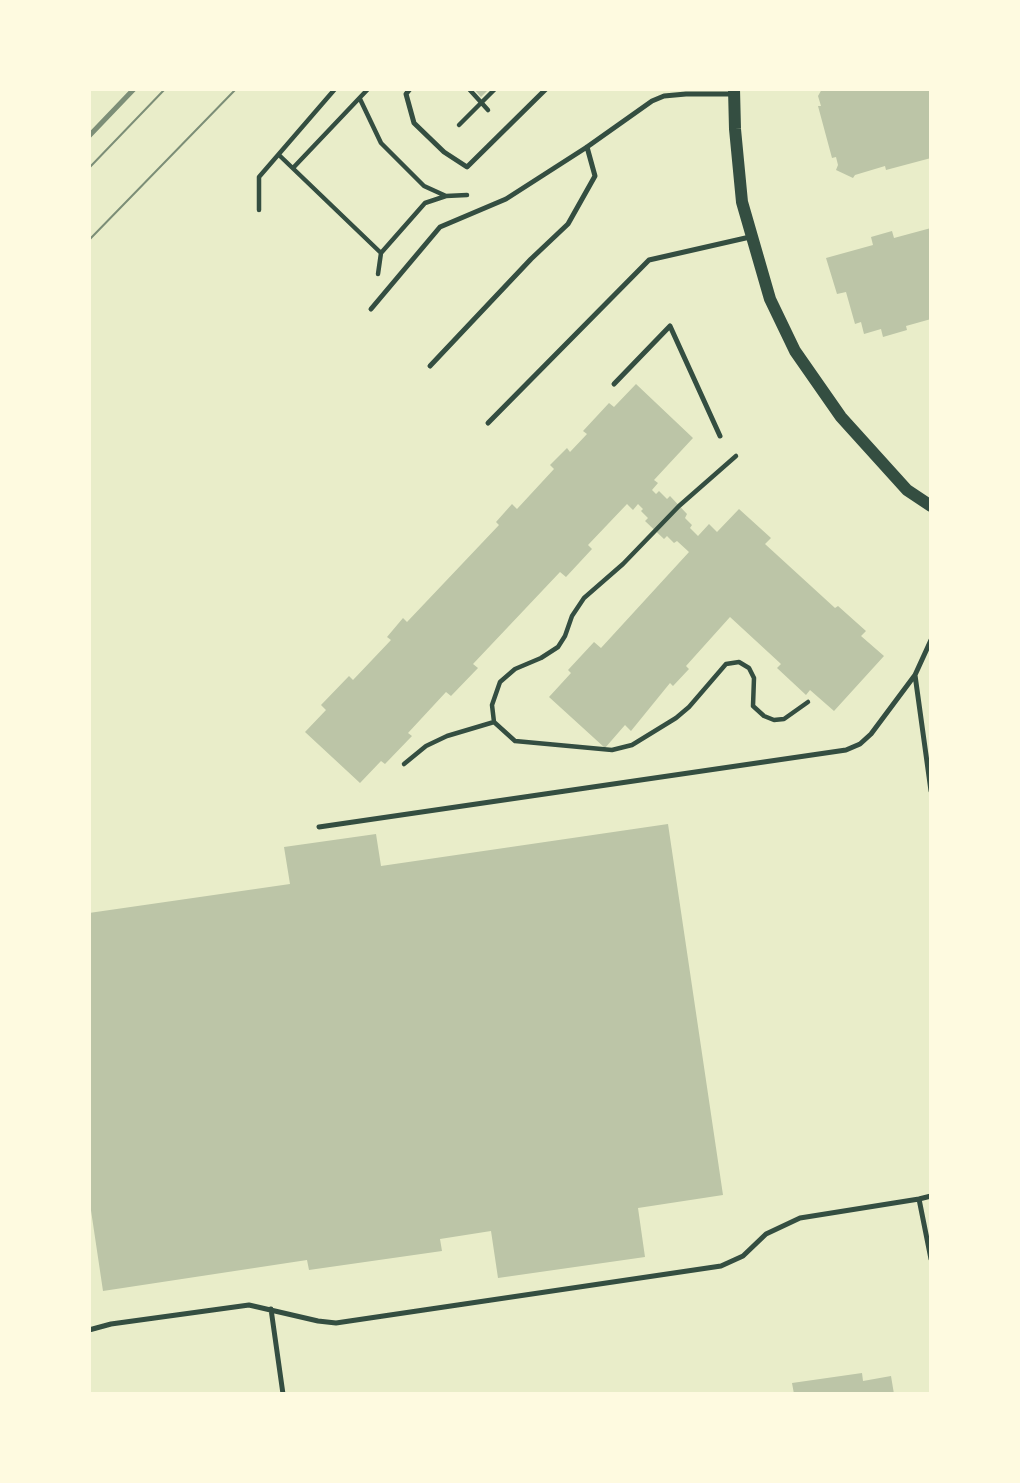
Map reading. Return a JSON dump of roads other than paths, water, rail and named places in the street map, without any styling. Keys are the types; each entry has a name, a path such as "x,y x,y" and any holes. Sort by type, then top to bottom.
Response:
{"street":[{"path":"734,91 737,164 742,202 770,299 795,351 841,417 907,490 931,506"}],"lane":[{"path":"410,89 406,94 414,122 444,152 467,167 546,89"},
{"path":"372,309 440,227 506,199 652,101 686,94 734,91"},
{"path":"430,366 531,258 568,224 595,176 587,147"},
{"path":"488,423 649,260 751,237"},
{"path":"614,384 670,326 720,436"},
{"path":"318,827 846,750 860,744 871,734 915,675 931,640"},
{"path":"915,675 931,792"},
{"path":"89,1330 111,1324 249,1304 336,1323 721,1266 743,1256 766,1234 800,1219 931,1196"},
{"path":"919,1199 931,1259"},
{"path":"271,1309 283,1394"}],"tram line":[{"path":"89,168 165,89"},
{"path":"89,240 236,89"}],"railway":[{"path":"89,136 134,89"}]}
